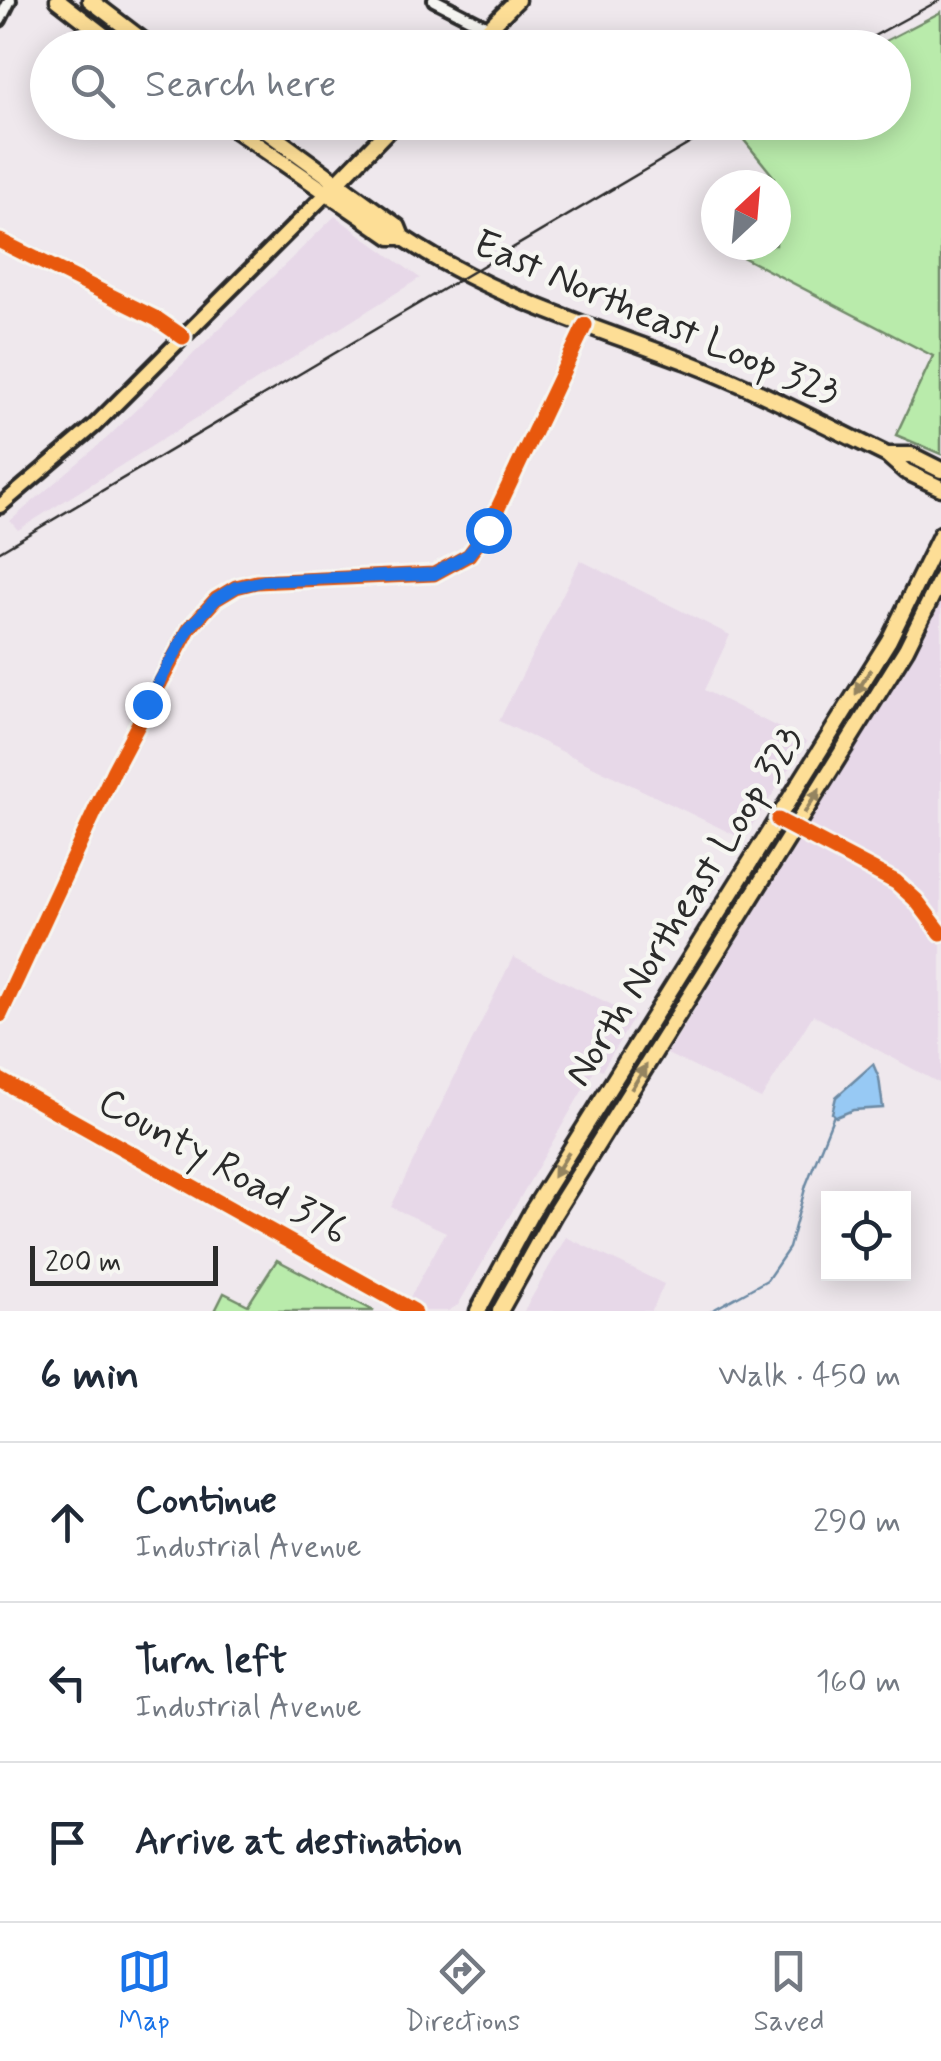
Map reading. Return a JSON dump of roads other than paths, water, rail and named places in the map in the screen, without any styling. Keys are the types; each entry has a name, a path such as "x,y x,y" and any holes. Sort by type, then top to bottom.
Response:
{"highway":[{"path":"58,0 107,30"},
{"path":"90,0 117,30"},
{"path":"488,28 518,0"},
{"name":"East Northeast Loop 323","path":"253,140 332,188"},
{"name":"East Northeast Loop 323","path":"275,140 391,237 402,237 484,285 720,376 887,455 906,471 941,488"},
{"path":"332,188 379,140"},
{"name":"East Northeast Loop 323","path":"887,455 911,455 941,470"},
{"name":"North Northeast Loop 323","path":"478,1311 532,1213 889,640 941,534"},
{"name":"North Northeast Loop 323","path":"500,1311 604,1134 906,650 941,578"},
{"path":"889,640 906,650"},
{"path":"742,877 758,887"},
{"path":"588,1123 604,1134"}],"main road":[{"path":"0,506 94,426 332,188"}],"street":[{"path":"0,20 10,0"},
{"path":"434,0 488,28"},
{"path":"0,241 163,322 183,338"},
{"path":"0,1015 122,754 168,665 202,612 236,587 256,582 426,575 456,565 474,550 488,530 585,325"},
{"path":"778,820 896,882 916,900 941,933"},
{"name":"County Road 376","path":"0,1080 414,1311"}],"water":[{"path":"873,1064 883,1108 853,1110 836,1117 832,1113 836,1097"}],"waterway":[{"path":"711,1311 767,1280 789,1248 806,1185 834,1115"}],"railway":[{"path":"885,30 940,0"},
{"path":"0,551 696,140"}]}
